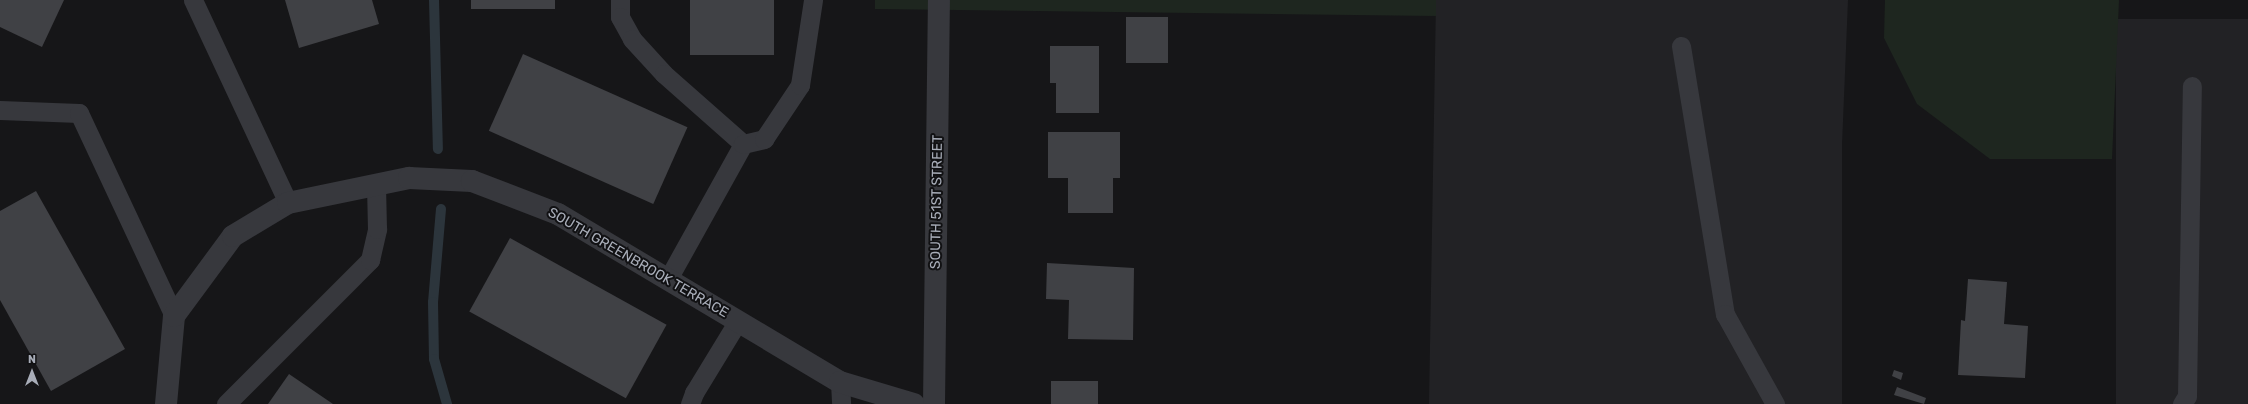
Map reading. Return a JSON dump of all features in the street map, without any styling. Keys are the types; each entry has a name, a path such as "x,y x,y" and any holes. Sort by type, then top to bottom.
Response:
{"street":[{"name":"SOUTH 51ST STREET","path":"934,404 939,0"},
{"name":"SOUTH GREENBROOK TERRACE","path":"174,316 233,236 288,203 409,178 472,181 558,214 840,382 914,404"},
{"path":"166,404 174,316"}],"lane":[{"path":"193,0 288,203"},
{"path":"620,0 620,17 632,39 664,74 743,144"},
{"path":"668,279 743,144 764,139 800,85 813,0"},
{"path":"1681,46 1725,314 1775,404"},
{"path":"2182,404 2187,396 2192,86"},
{"path":"0,110 79,113 174,316"},
{"path":"226,404 370,260 377,229 376,185"},
{"path":"690,404 694,393 738,321"},
{"path":"840,382 841,404"}],"shaded area":[{"path":"875,0 1436,0 1436,16 875,9"},
{"path":"1436,0 1848,0 1842,145 1842,404 1429,404"},
{"path":"1885,0 2119,0 2112,159 1990,159 1917,104 1884,38"},
{"path":"2116,19 2248,19 2248,404 2116,404"}],"building":[{"path":"0,0 64,0 42,47 0,27"},
{"path":"285,0 372,0 379,24 299,48"},
{"path":"471,0 555,0 555,9 471,9"},
{"path":"690,0 774,0 774,55 690,55"},
{"path":"1126,17 1168,17 1168,63 1126,63"},
{"path":"1050,46 1099,46 1099,113 1056,113 1056,83 1050,83"},
{"path":"523,54 687,127 653,204 489,131"},
{"path":"1048,132 1120,132 1120,178 1113,178 1113,213 1068,213 1068,178 1048,178"},
{"path":"36,191 125,349 51,391 0,300 0,211"},
{"path":"510,238 667,325 626,398 469,311"},
{"path":"1047,263 1134,268 1133,340 1068,339 1069,300 1046,299"},
{"path":"1968,279 2007,282 2004,324 2028,326 2025,378 1958,375 1961,320 1965,321"},
{"path":"1894,370 1903,373 1901,380 1892,376"},
{"path":"289,374 333,404 268,404"},
{"path":"1051,381 1098,381 1098,404 1051,404"},
{"path":"1897,387 1926,398 1924,404 1894,395"}],"waterway":[{"path":"434,0 438,149"},
{"path":"441,209 433,302 434,359 447,404"}]}
